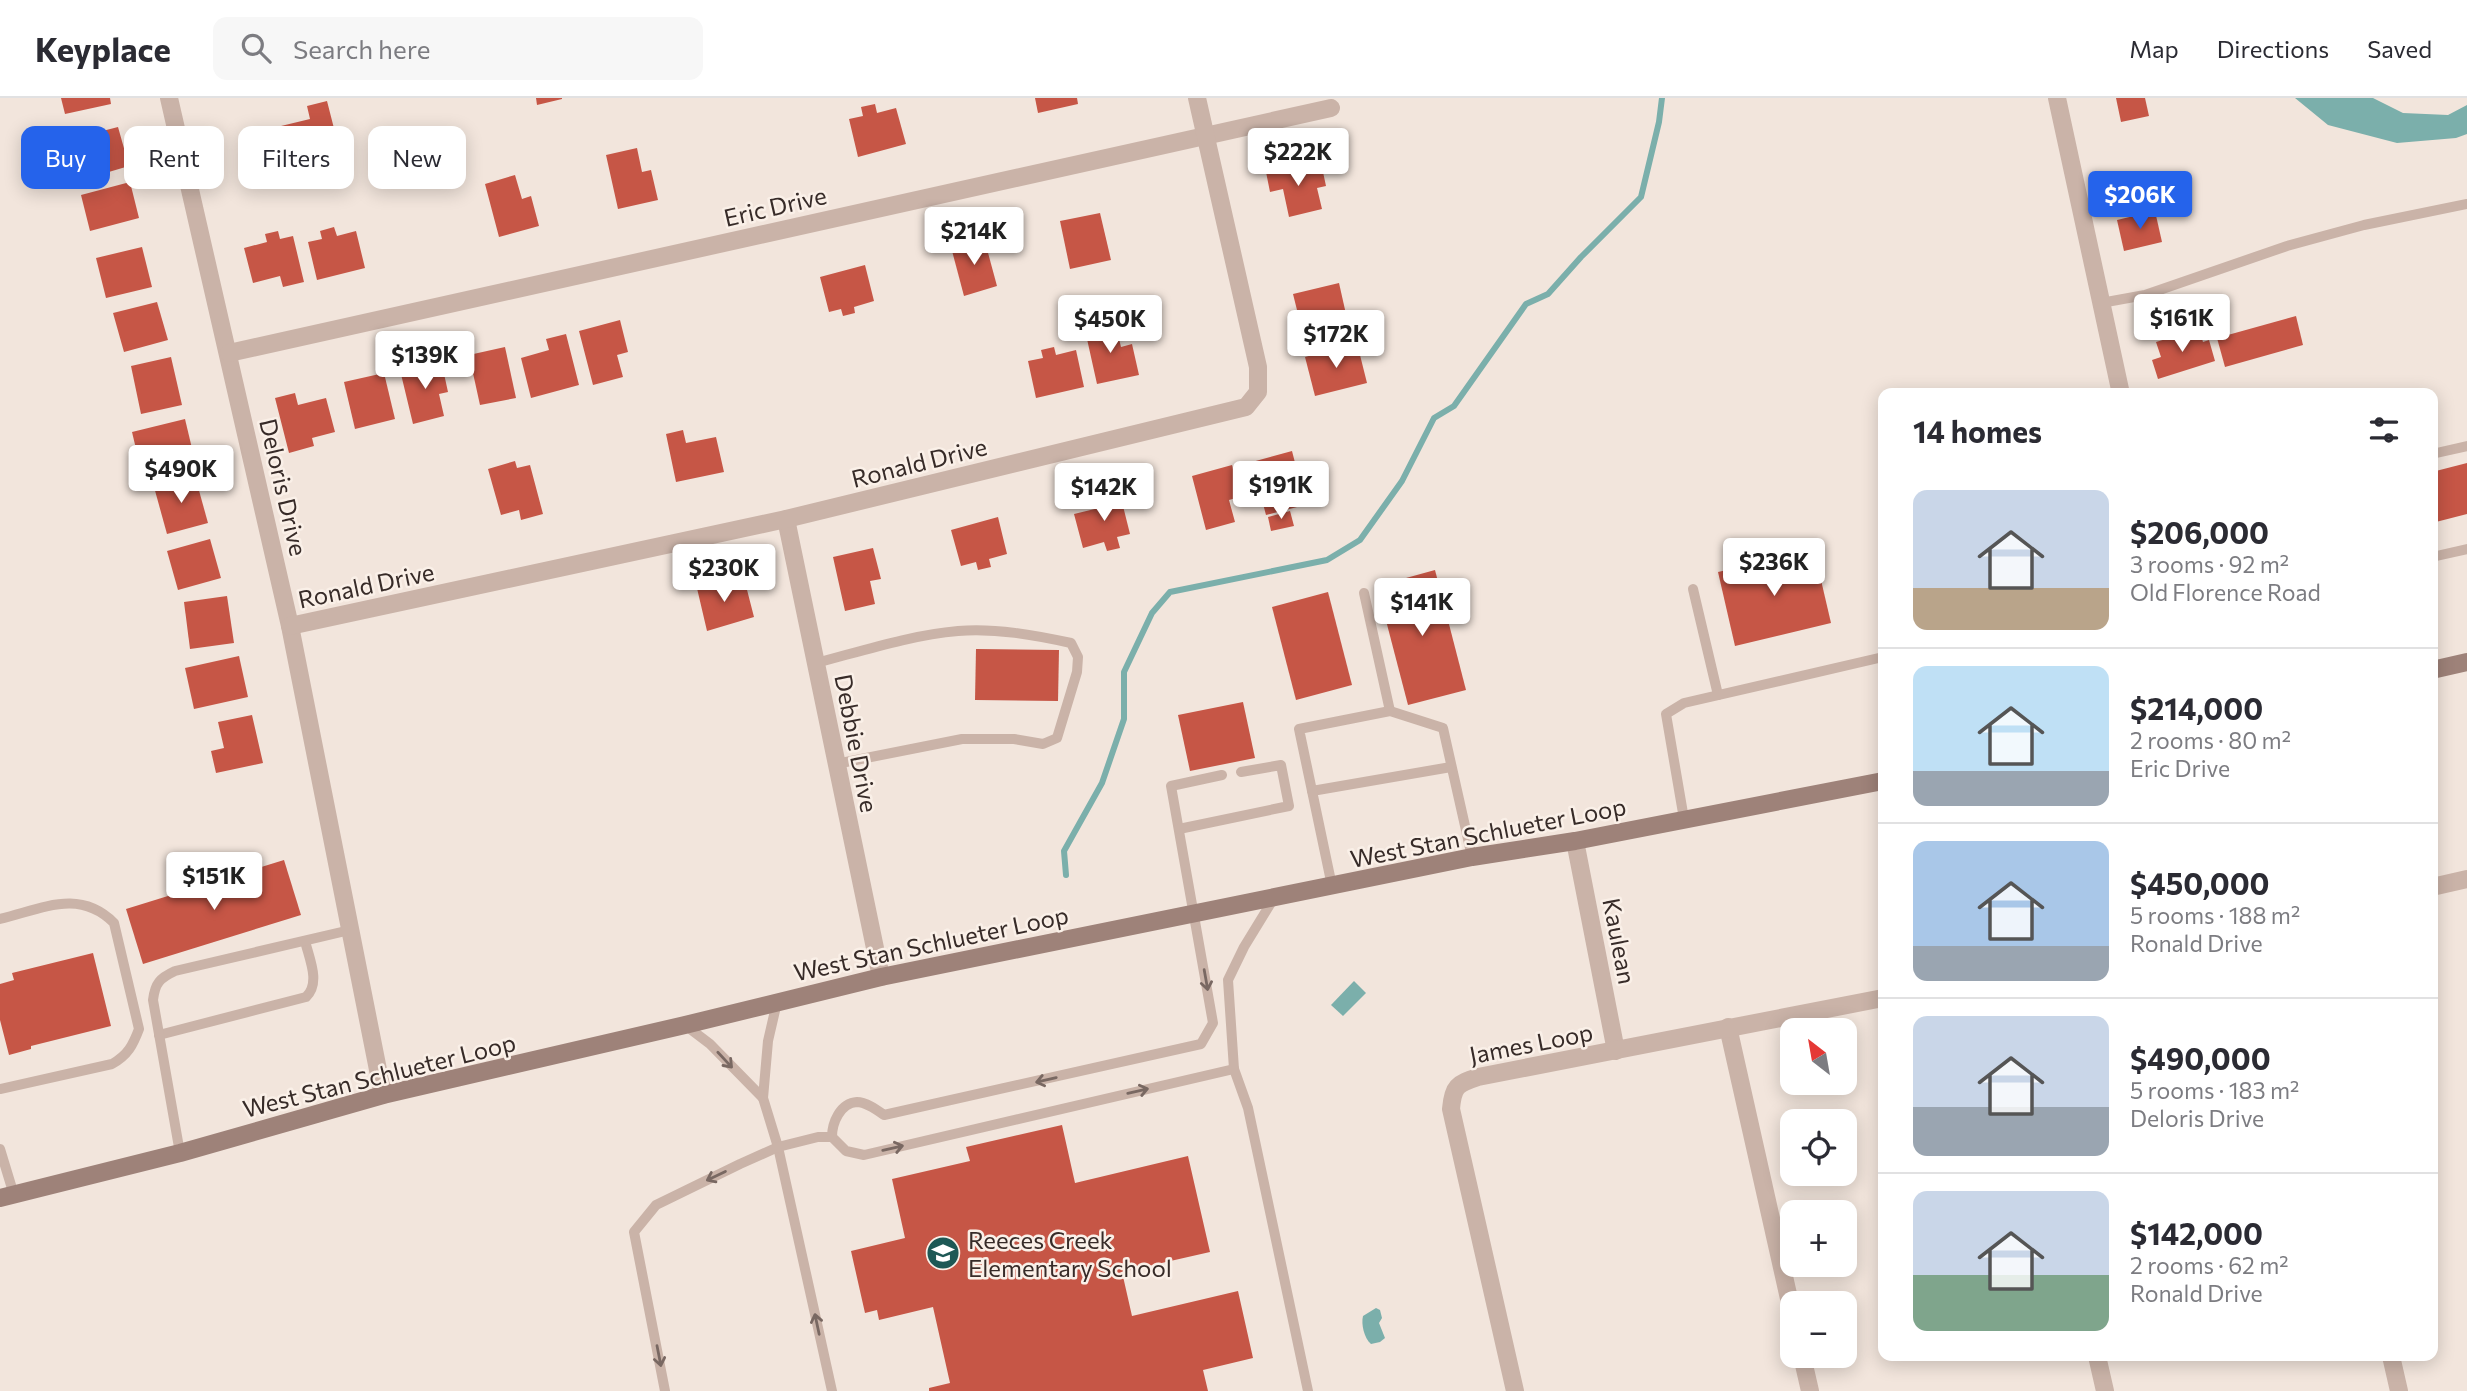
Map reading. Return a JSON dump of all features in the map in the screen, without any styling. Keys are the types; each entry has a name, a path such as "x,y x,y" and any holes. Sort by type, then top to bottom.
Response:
{"main road":[{"path":"2438,669 2467,662"},
{"name":"West Stan Schlueter Loop","path":"7,1196 180,1153 383,1095 881,977 1472,857 1575,841 1878,782"}],"street":[{"name":"Deloris Drive","path":"169,98 290,626 383,1095"},
{"name":"Ronald Drive","path":"290,626 786,519 1246,407 1258,392 1258,367 1197,98"},
{"path":"2057,98 2120,388"},
{"name":"Eric Drive","path":"229,353 1331,108"},
{"name":"Debbie Drive","path":"786,519 881,977"},
{"name":"Kaulean","path":"1575,841 1616,1051"},
{"path":"2438,886 2467,879"},
{"name":"James Loop","path":"1515,1391 1451,1109 1452,1095 1459,1083 1478,1077 1878,999"},
{"path":"1728,1027 1787,1291"},
{"path":"2098,1361 2105,1391"},
{"path":"2392,1361 2399,1391"},
{"path":"1805,1368 1810,1391"}],"lane":[{"path":"2101,303 2145,295 2312,239 2364,225 2467,204"},
{"path":"2438,453 2467,446"},
{"path":"2438,556 2467,549"},
{"path":"1693,589 1718,695"},
{"path":"1364,593 1390,711"},
{"path":"816,663 903,641 959,631 1026,633 1071,643 1078,657 1077,672 1057,738 1043,744 1014,739 962,739 836,764"},
{"path":"1685,820 1666,715 1684,703 1878,658"},
{"path":"1332,886 1298,729 1390,711 1443,728 1472,857"},
{"path":"1179,829 1289,806 1281,765 1241,772"},
{"path":"1312,791 1451,767"},
{"path":"1222,775 1171,786 1213,1023 1201,1044 884,1115 856,1102 838,1115 832,1126 832,1137 846,1151 864,1155 1234,1069"},
{"path":"1274,898 1244,947 1228,981 1234,1069 1248,1108 1308,1391"},
{"path":"0,919 73,901 102,911 114,923 139,1029 133,1045 124,1057 112,1064 0,1088"},
{"path":"180,1153 153,1000 155,986 161,978 175,971 351,930"},
{"path":"159,1035 306,997 312,991 314,981 305,941"},
{"path":"777,1002 768,1041 763,1098 778,1147 832,1391"},
{"path":"685,1025 710,1044 763,1098"},
{"path":"666,1391 635,1232 656,1205 778,1147 817,1137 832,1137"},
{"path":"0,1149 7,1196"}],"water":[{"path":"2295,98 2373,98 2403,113 2448,115 2467,105 2467,134 2456,138 2397,143 2328,125"},
{"path":"1354,981 1366,993 1343,1016 1331,1005"},
{"path":"1376,1308 1380,1310 1382,1318 1379,1323 1385,1338 1371,1344 1365,1335 1362,1319"}],"building":[{"path":"61,98 110,98 111,104 65,114"},
{"path":"536,98 562,98 562,99 537,105"},
{"path":"1035,98 1077,98 1078,104 1038,113"},
{"path":"2116,98 2145,98 2149,116 2121,122"},
{"path":"327,101 333,126 281,126 310,119 307,106"},
{"path":"875,104 877,113 896,108 906,144 858,157 849,119 863,116 861,107"},
{"path":"118,127 124,148 124,167 110,172 110,129"},
{"path":"637,148 642,172 651,170 658,200 618,209 606,155"},
{"path":"1312,162 1315,174 1323,172 1326,186 1317,188 1322,209 1289,217 1283,189 1270,192 1266,172"},
{"path":"515,175 522,199 531,196 539,226 499,237 485,184"},
{"path":"124,184 124,189 132,189 139,218 90,231 81,195"},
{"path":"2155,211 2162,242 2124,251 2117,220"},
{"path":"1100,213 1111,260 1070,269 1060,221"},
{"path":"334,227 337,236 356,231 365,268 317,280 308,242 322,239 320,231"},
{"path":"278,231 280,239 293,236 304,282 283,287 280,276 253,283 244,248 267,242 265,234"},
{"path":"984,238 997,286 964,296 951,247"},
{"path":"142,247 152,287 106,298 96,258"},
{"path":"865,265 874,301 854,307 855,313 843,316 841,309 829,312 820,277"},
{"path":"1339,283 1348,323 1303,334 1293,294"},
{"path":"157,302 168,340 124,352 113,313"},
{"path":"2296,316 2303,345 2225,367 2217,338"},
{"path":"620,320 628,352 617,355 623,377 593,385 579,331"},
{"path":"1115,323 1121,347 1132,344 1139,375 1097,384 1085,330"},
{"path":"2199,329 2203,342 2209,340 2215,361 2158,379 2152,360 2161,357 2156,342"},
{"path":"566,334 579,385 531,398 521,358 549,350 546,339"},
{"path":"1357,343 1367,383 1315,396 1305,357"},
{"path":"505,347 516,398 480,405 469,355"},
{"path":"1054,347 1056,355 1076,350 1084,387 1036,398 1028,361 1043,358 1041,350"},
{"path":"171,357 182,405 141,414 131,366"},
{"path":"441,360 448,392 439,394 444,416 413,424 400,370"},
{"path":"384,373 395,419 355,429 344,382"},
{"path":"295,393 298,405 326,398 335,432 312,438 314,446 289,453 275,398"},
{"path":"185,419 195,461 142,474 132,432"},
{"path":"683,430 686,443 716,437 724,472 676,482 666,434"},
{"path":"1292,451 1300,482 1291,485 1297,507 1266,515 1252,462"},
{"path":"515,461 517,468 530,465 543,514 521,520 519,510 501,515 488,469"},
{"path":"2467,463 2467,514 2438,521 2438,470"},
{"path":"1232,465 1240,497 1229,500 1235,522 1206,530 1192,476"},
{"path":"195,476 208,523 167,534 154,487"},
{"path":"1119,490 1130,534 1117,537 1120,548 1107,551 1104,542 1083,548 1074,514 1103,507 1100,495"},
{"path":"1290,511 1294,526 1271,531 1268,517"},
{"path":"998,517 1007,554 989,559 991,567 978,570 976,562 961,566 951,530"},
{"path":"210,539 221,578 178,590 167,551"},
{"path":"873,548 881,579 870,581 875,604 845,611 833,557"},
{"path":"1814,550 1831,623 1735,646 1718,572"},
{"path":"1435,570 1466,690 1408,705 1377,586"},
{"path":"715,579 718,589 745,582 754,617 707,631 696,584"},
{"path":"1328,592 1352,685 1296,700 1272,607"},
{"path":"227,596 234,643 190,649 184,602"},
{"path":"976,649 1059,650 1058,701 975,700"},
{"path":"239,656 248,697 194,709 185,668"},
{"path":"1243,702 1255,758 1190,771 1178,715"},
{"path":"252,715 263,763 216,773 211,751 224,748 218,722"},
{"path":"284,860 301,915 143,964 126,909"},
{"path":"93,953 111,1026 31,1046 31,1049 9,1055 0,1020 0,984 14,980 12,973"},
{"path":"1062,1125 1075,1183 1188,1156 1210,1252 1122,1272 1132,1316 1238,1291 1253,1358 1203,1370 1208,1391 929,1391 929,1388 950,1383 933,1307 879,1320 877,1310 865,1313 851,1251 905,1238 892,1179 970,1161 966,1147"}],"waterway":[{"path":"1066,875 1064,851 1102,783 1124,719 1124,672 1152,613 1170,592 1327,560 1360,540 1402,481 1434,418 1454,406 1526,304 1548,294 1641,197 1662,98"}],"place":[{"name":"Reeces Creek Elementary School","path":"943,1253"}]}
